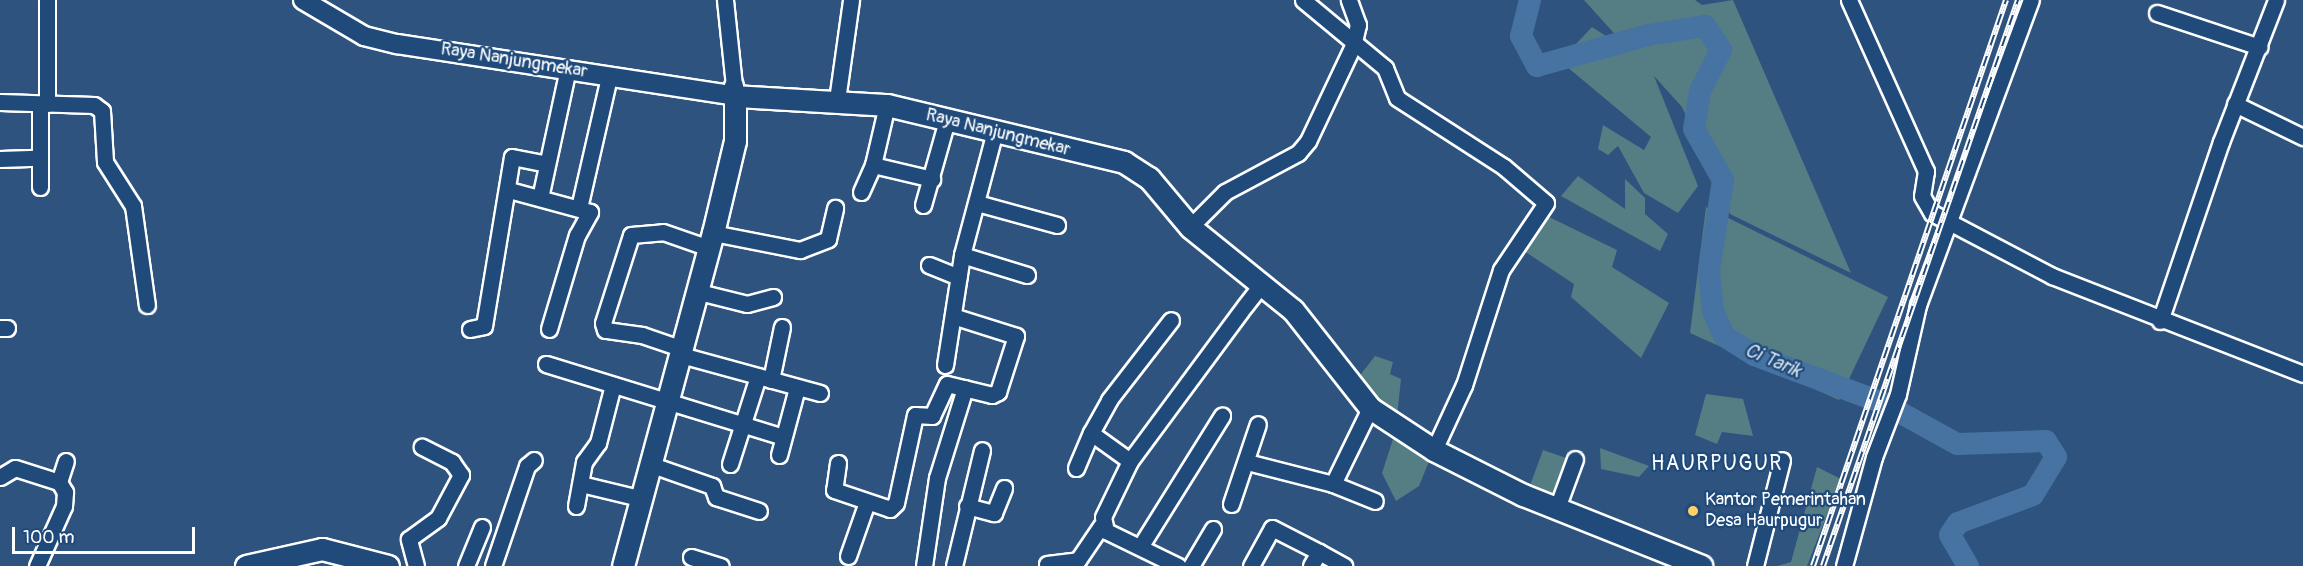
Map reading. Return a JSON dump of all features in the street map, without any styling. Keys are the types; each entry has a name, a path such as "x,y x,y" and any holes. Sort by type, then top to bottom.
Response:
{"main road":[{"name":"Raya Nanjungmekar","path":"734,91 887,105 1124,162 1149,178 1190,227 1293,310 1370,408 1434,450 1557,508 1701,566"},
{"path":"623,566 699,292 735,141 734,91"},
{"path":"246,566 322,549 388,566"}],"street":[{"path":"40,187 37,158 43,104 47,0"},
{"name":"Raya Nanjungmekar","path":"303,0 364,36 397,44 568,68 609,77 734,91"},
{"path":"725,0 734,91"},
{"path":"837,100 851,0"},
{"path":"1303,0 1353,46 1385,68 1397,98 1504,167 1546,203 1501,270 1464,385 1434,450"},
{"path":"1190,227 1225,192 1303,148 1353,46 1358,25 1349,0"},
{"path":"1849,0 1926,171 1924,202 1952,225 2052,276 2160,321 2303,374"},
{"path":"1844,566 1886,423 1898,394 1918,305 1952,225 2031,0"},
{"path":"2160,321 2235,104 2277,0"},
{"path":"2157,13 2259,47"},
{"path":"540,198 544,163 568,68"},
{"path":"579,208 609,77"},
{"path":"0,102 94,105 102,111 105,162 133,206 147,305"},
{"path":"2235,104 2303,137"},
{"path":"861,192 873,165 887,105"},
{"path":"923,205 947,120"},
{"path":"945,365 962,255 995,131"},
{"path":"470,329 484,326 514,155 544,163"},
{"path":"0,159 37,158"},
{"path":"873,165 932,179"},
{"path":"508,190 579,208 590,213 577,235 549,329"},
{"path":"977,203 1057,225"},
{"path":"820,393 605,330 603,323 631,236 663,232 800,250 828,239 835,208"},
{"path":"962,255 1027,275"},
{"path":"929,265 958,277"},
{"path":"1047,564 1078,560 1101,526 1130,461 1262,284"},
{"path":"699,292 747,304 773,297"},
{"path":"838,463 834,490 866,505 894,507 915,416 932,416 947,384 996,395 1016,336 953,316"},
{"path":"1076,468 1109,400 1171,320"},
{"path":"730,464 765,378 782,327"},
{"path":"546,364 613,386 669,399 783,437"},
{"path":"576,506 613,386"},
{"path":"779,455 797,388"},
{"path":"924,566 937,478 964,388"},
{"path":"939,399 959,406"},
{"path":"1333,484 1370,408"},
{"path":"1140,547 1222,416"},
{"path":"1231,504 1258,424"},
{"path":"1091,433 1130,461"},
{"path":"416,566 409,540 438,518 461,476 452,462 422,447"},
{"path":"954,566 982,450"},
{"path":"1557,508 1575,459"},
{"path":"493,566 527,466 534,460"},
{"path":"1755,566 1782,460"},
{"path":"37,566 64,506 59,482 66,461"},
{"path":"1247,462 1333,484 1375,501"},
{"path":"652,465 712,486 716,497 759,511"},
{"path":"0,477 9,467 59,482"},
{"path":"581,484 643,500"},
{"path":"967,506 994,513 1004,488"},
{"path":"848,556 866,505"},
{"path":"1101,526 1178,566"},
{"path":"466,566 483,527"},
{"path":"1191,566 1213,529"},
{"path":"1251,566 1268,529 1344,566"},
{"path":"1311,566 1319,552"},
{"path":"691,557 721,566"}],"green space":[{"path":"1584,0 1695,0 1702,5 1733,0 1851,273 1730,214 1682,107 1654,76 1698,186 1678,213 1644,193 1618,146 1608,155 1598,149 1603,125 1644,150 1651,137 1560,61 1592,27 1631,52"},
{"path":"1578,176 1625,209 1625,179 1645,198 1645,214 1668,234 1660,251 1561,196"},
{"path":"1706,207 1888,297 1839,400 1690,333"},
{"path":"1547,216 1617,250 1612,267 1669,303 1641,358 1571,297 1574,284 1521,249"},
{"path":"1375,356 1393,362 1390,374 1401,379 1397,417 1354,383"},
{"path":"1706,394 1743,399 1753,436 1722,432 1717,444 1695,435"},
{"path":"1395,433 1432,454 1419,486 1396,501 1382,473"},
{"path":"1600,448 1649,466 1639,477 1601,469"},
{"path":"1543,450 1572,460 1556,501 1528,491"},
{"path":"1817,467 1841,479 1807,566 1777,566 1791,562"}],"waterway":[{"name":"Ci Tarik","path":"1530,0 1521,36 1537,66 1648,35 1705,26 1721,50 1700,91 1694,129 1723,180 1709,270 1713,311 1724,336 1754,355 1883,403 1957,444 2046,441 2056,457 2033,495 1958,523 1950,535 1968,566"}],"railway":[{"path":"1813,566 2006,0"},
{"path":"1823,566 2018,0"}],"place":[{"name":"Kantor Pemerintahan Desa Haurpugur","path":"1693,511"}],"district":[{"name":"HAURPUGUR","path":"1717,464"}]}
